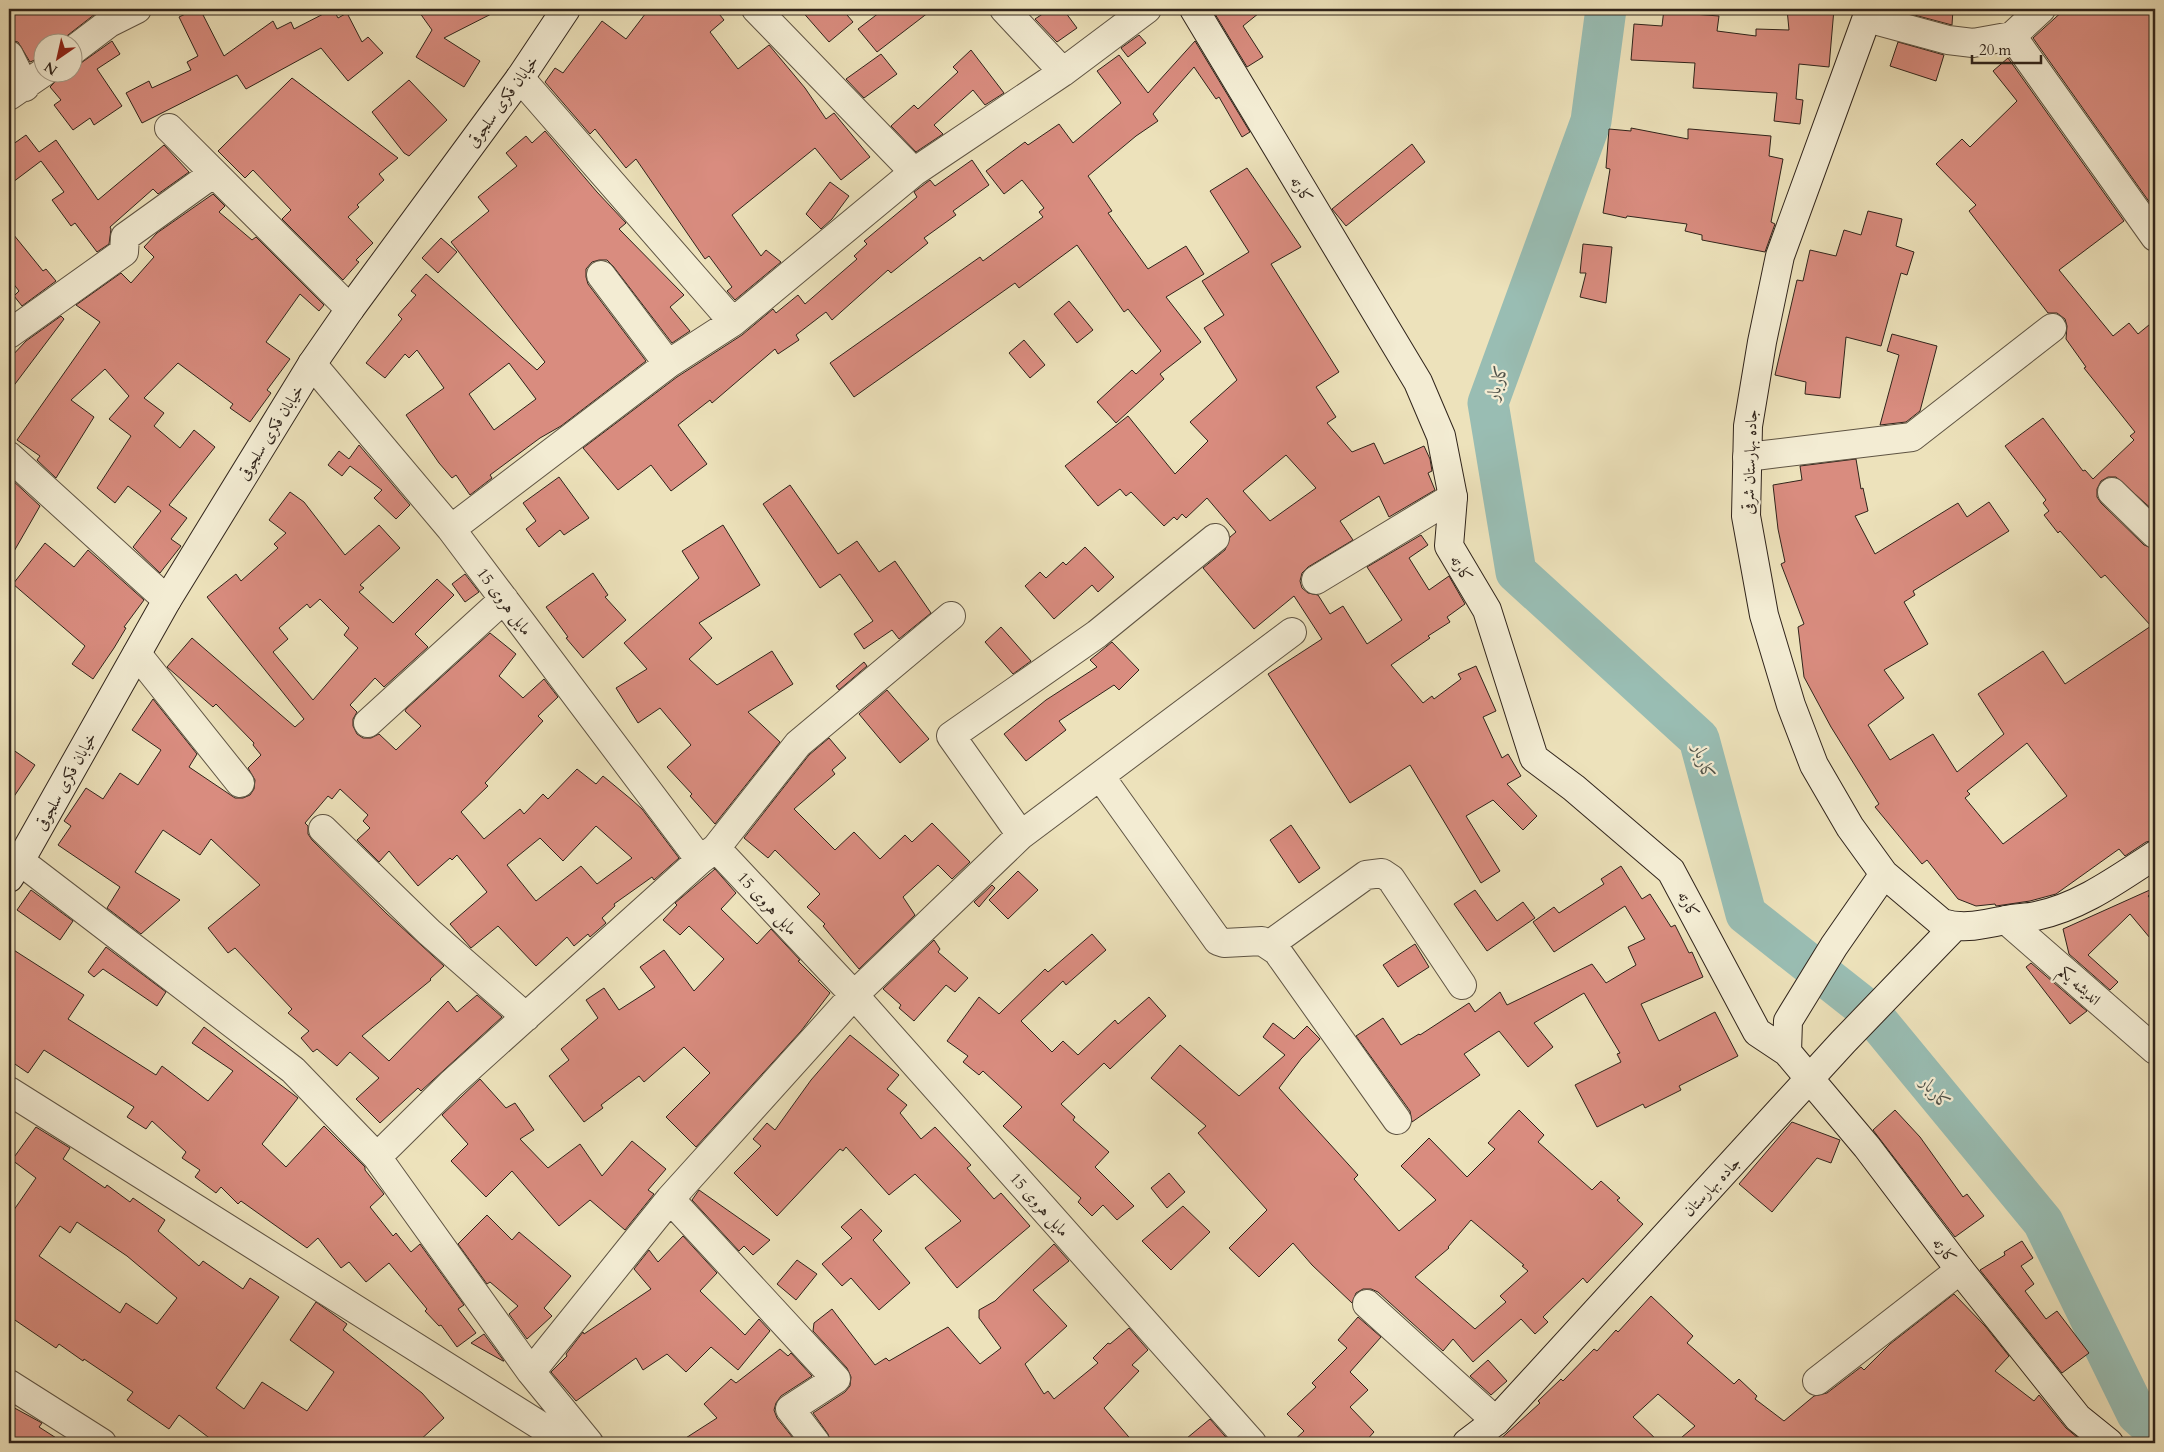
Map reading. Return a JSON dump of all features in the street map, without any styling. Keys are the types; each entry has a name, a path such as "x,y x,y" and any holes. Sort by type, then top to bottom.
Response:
{"street":[{"path":"82,41 106,16 137,9"},
{"name":"خیابان فکری سلجوقی","path":"13,864 167,600 312,364 350,309 520,78 566,9"},
{"path":"756,9 914,172"},
{"path":"1004,9 1063,72"},
{"path":"451,529 668,364 733,322 914,172 1063,72 1147,9"},
{"name":"کارته","path":"1194,9 1418,382 1441,436 1453,497 1450,546 1487,610 1534,758 1574,788 1671,871 1757,1032 1786,1052 1810,1079 1867,1147 1960,1270 2078,1418 2109,1443"},
{"path":"1869,13 1948,40 1974,43 2012,36 2041,9"},
{"name":"جاده بهارستان شرقی","path":"1869,13 1780,256 1749,417 1746,516 1764,615 1792,705 1814,765 1850,827 1884,874 1942,923 1954,927"},
{"path":"2012,36 2155,236"},
{"path":"9,56 26,85"},
{"path":"520,78 733,322"},
{"path":"169,128 350,309"},
{"path":"9,334 124,252 125,237 214,173"},
{"path":"600,275 668,364"},
{"path":"1747,456 1912,437 2052,328"},
{"name":"مایل هروی 15","path":"312,364 451,529 504,599 708,854 854,995 1252,1443"},
{"path":"9,456 167,600"},
{"path":"2112,492 2155,534"},
{"path":"1316,580 1453,497"},
{"path":"1021,836 951,736 1097,634 1215,538"},
{"path":"368,723 504,599"},
{"path":"377,1157 450,1084 708,854 798,744 951,616"},
{"path":"530,1372 670,1199 854,995 1021,836 1292,632"},
{"path":"137,654 240,783"},
{"path":"1100,776 1218,941 1224,943 1262,941 1277,950 1398,1120"},
{"path":"323,829 429,932 526,1018"},
{"path":"1954,927 1974,927 2037,916 2093,895 2155,855"},
{"path":"13,864 293,1070 377,1157 530,1372 588,1443"},
{"path":"1269,945 1366,875 1382,873 1391,879 1462,985"},
{"path":"1786,1052 1788,1021 1834,946 1884,874"},
{"name":"اندیشه یکم","path":"2006,920 2155,1050"},
{"name":"جاده بهارستان","path":"1467,1443 1496,1421 1843,1042 1954,927"},
{"path":"9,1092 568,1443"},
{"path":"670,1199 836,1379 790,1409 816,1443"},
{"path":"1817,1381 1960,1270"},
{"path":"1367,1304 1496,1421"},
{"path":"9,1384 102,1443"}],"building":[{"path":"9,9 91,9 95,14 72,32 32,32 32,61 30,62 18,42 9,40"},
{"path":"200,9 224,56 273,21 277,29 291,22 294,29 333,9 338,18 347,13 362,42 368,37 383,53 348,81 321,48 246,89 237,75 142,123 126,93 149,81 152,88 191,70 187,62 198,56 179,17"},
{"path":"417,9 501,9 444,38 480,61 464,87 416,57 432,30"},
{"path":"649,9 715,9 724,20 710,32 738,69 769,45 805,88 826,119 834,113 870,157 841,180 815,148 732,215 761,256 766,250 781,262 735,300 727,291 732,287 709,256 705,259 636,159 626,168 595,129 590,134 545,82 555,68 563,73 602,21 626,39"},
{"path":"800,9 842,9 853,22 829,42"},
{"path":"884,9 933,9 877,52 858,29"},
{"path":"1050,9 1063,9 1077,28 1057,42 1035,19"},
{"path":"1212,9 1264,9 1243,26 1263,57 1247,67"},
{"path":"1664,9 1694,9 1693,14 1719,16 1717,31 1756,36 1756,29 1789,30 1787,9 1834,9 1829,67 1799,64 1796,99 1803,100 1800,124 1774,121 1777,93 1693,88 1695,63 1631,60 1634,24 1662,26"},
{"path":"1909,9 1953,9 1952,25 1907,13"},
{"path":"2065,9 2155,9 2155,210 2033,38"},
{"path":"1139,35 1146,43 1128,57 1121,48"},
{"path":"112,41 120,54 97,69 122,106 94,125 90,118 73,130 54,105 61,100 50,87 55,82 82,82 82,62"},
{"path":"1195,41 1250,132 1242,137 1219,97 1216,99 1194,67 1153,114 1158,121 1136,136 1088,176 1112,211 1108,213 1148,269 1186,246 1204,274 1166,297 1201,342 1160,374 1164,379 1116,423 1097,402 1132,370 1136,374 1161,351 1128,309 1124,312 1077,245 1019,288 1015,283 854,397 830,363 980,257 983,261 1043,217 1039,212 1044,208 1022,180 1004,194 986,171 1025,142 1028,145 1059,124 1073,143 1121,103 1097,71 1119,55 1148,93"},
{"path":"1898,42 1944,55 1936,81 1890,66"},
{"path":"971,50 1004,93 985,105 973,90 934,125 943,134 916,152 891,126 914,105 918,109 958,72 953,67"},
{"path":"881,54 897,74 864,98 846,79"},
{"path":"2008,58 2124,221 2059,270 2113,336 2129,323 2138,334 2155,320 2155,512 2116,477 2108,477 2101,481 2097,489 2097,497 2144,545 2155,549 2155,840 2146,842 2125,856 2119,849 2056,894 2030,901 1996,906 1995,904 1976,906 1958,899 1927,860 1922,864 1875,807 1879,804 1831,727 1804,677 1798,627 1804,624 1781,564 1785,562 1778,529 1773,485 1802,480 1800,466 1856,459 1861,489 1863,488 1868,511 1855,516 1875,554 1958,503 1967,517 1989,502 2009,531 1913,591 1915,595 1904,602 1928,644 1884,670 1904,698 1868,725 1890,760 1933,734 1957,772 2004,734 1978,694 2043,651 2065,684 2151,626 2105,575 2101,578 2060,531 2058,533 2044,515 2049,511 2043,503 2046,500 2005,446 2043,418 2083,471 2085,470 2093,479 2134,440 2130,436 2135,432 2084,368 2086,367 2066,339 2067,326 2065,319 2057,313 2048,313 1969,211 1976,205 1936,164 1962,139 1970,147 2017,101 1993,71","holes":["2027,743 2067,796 2003,844 1965,798 1970,794 1967,791"]},
{"path":"292,78 398,158 379,174 384,180 357,205 359,207 348,217 373,243 356,260 359,262 343,280 282,219 291,210 253,170 245,178 218,151"},
{"path":"409,80 447,120 409,156 404,153 372,112"},
{"path":"1631,128 1688,139 1688,129 1771,136 1769,156 1783,159 1771,222 1775,224 1765,252 1702,240 1702,235 1685,231 1687,224 1627,216 1626,218 1603,213 1610,169 1606,168 1609,129 1631,131"},
{"path":"545,131 626,223 619,229 684,295 670,307 690,331 672,343 613,266 607,260 592,262 586,269 588,284 646,361 561,426 540,438 490,475 492,478 470,495 456,475 452,478 439,463 406,415 444,388 417,350 409,358 405,354 385,378 366,363 402,319 398,315 416,295 411,291 426,274 537,370 545,362 451,242 489,211 478,197 517,166 506,153 526,136 532,143","holes":["509,363 536,399 494,430 469,394"]},
{"path":"26,135 39,152 56,140 98,200 164,145 189,172 158,194 153,189 110,227 109,244 97,252 75,223 71,226 52,200 64,192 41,161 9,185 9,147"},
{"path":"1412,144 1425,162 1346,226 1332,209"},
{"path":"972,160 989,185 953,211 956,215 924,238 928,243 891,273 888,270 832,320 826,312 796,335 799,340 778,354 775,349 712,403 710,400 678,425 707,464 671,491 651,465 618,490 583,448 677,377 742,335 773,309 776,313 798,295 805,304 857,259 854,256 867,244 864,241 917,197 914,192 930,180 935,186"},
{"path":"1247,168 1301,247 1271,264 1339,372 1316,387 1336,417 1327,423 1352,452 1374,443 1384,464 1424,446 1430,459 1432,471 1428,473 1435,490 1389,517 1379,496 1340,521 1353,540 1308,567 1302,573 1300,581 1302,588 1308,593 1318,595 1330,614 1343,606 1367,644 1402,620 1367,567 1421,535 1428,545 1409,558 1429,590 1449,576 1465,604 1447,617 1450,622 1428,636 1430,638 1391,665 1423,703 1432,696 1434,699 1461,679 1458,674 1476,666 1496,711 1483,717 1502,758 1508,754 1521,776 1507,784 1537,816 1523,830 1493,800 1466,816 1500,871 1481,883 1410,765 1350,803 1268,674 1322,639 1294,596 1254,629 1203,568 1225,550 1230,537 1236,532 1207,498 1186,518 1182,514 1177,520 1174,517 1164,526 1131,492 1126,496 1120,489 1098,506 1065,466 1128,416 1175,474 1208,441 1190,422 1237,380 1204,328 1224,315 1202,281 1249,252 1210,191","holes":["1286,455 1316,488 1270,521 1243,491"]},
{"path":"830,182 849,196 832,219 821,229 806,214"},
{"path":"213,194 225,206 219,212 252,240 256,237 324,305 319,311 300,294 266,342 290,359 267,390 271,393 250,422 230,408 233,404 178,363 144,398 164,413 154,426 180,448 194,430 215,447 169,505 187,518 171,539 181,546 160,573 133,547 161,511 128,486 115,503 97,488 131,436 109,419 129,396 105,369 71,400 94,417 56,478 37,460 40,456 17,440 100,322 76,305 121,273 131,283 154,257 144,247 157,233"},
{"path":"1868,211 1902,219 1896,246 1914,252 1907,275 1901,273 1881,346 1846,337 1840,398 1805,394 1806,382 1775,375 1797,280 1803,281 1810,250 1836,256 1844,230 1861,235"},
{"path":"9,229 43,271 46,269 56,281 22,306 14,296 19,291 9,278"},
{"path":"441,238 457,252 438,273 422,258"},
{"path":"1583,244 1612,247 1606,303 1580,297 1586,273 1580,273"},
{"path":"1069,301 1093,330 1077,343 1054,314"},
{"path":"61,316 64,319 9,392 9,359 26,341"},
{"path":"1892,334 1937,346 1920,411 1906,422 1880,425 1899,355 1887,351"},
{"path":"1024,340 1045,365 1030,378 1009,353"},
{"path":"359,445 410,505 396,519 374,498 382,490 350,466 342,476 328,465 339,451 349,459"},
{"path":"9,477 40,506 9,560"},
{"path":"559,477 589,518 564,535 560,530 539,547 526,529 536,521 523,503"},
{"path":"790,485 838,554 857,541 879,572 895,561 931,613 899,639 892,630 864,649 854,634 873,621 840,574 820,588 763,504"},
{"path":"290,492 304,502 345,555 379,525 400,548 360,585 364,588 359,592 393,623 437,579 454,595 415,634 428,647 384,687 375,678 350,705 357,712 353,719 353,726 357,734 363,738 371,738 379,734 396,750 421,726 405,711 406,709 490,633 516,654 499,676 523,698 544,679 558,697 538,716 543,721 485,783 488,786 461,812 484,839 520,809 524,814 543,794 548,799 577,769 596,784 603,776 632,800 642,809 679,858 654,880 652,877 614,904 615,906 602,918 606,923 590,937 588,934 574,946 567,937 536,966 498,926 471,948 450,924 487,892 457,855 452,860 450,858 418,886 389,851 379,862 357,840 370,828 363,821 368,815 340,789 332,799 328,796 305,823 308,826 308,834 312,840 387,914 444,966 431,980 362,1036 389,1061 448,1001 457,1012 477,995 502,1017 421,1091 418,1088 380,1123 356,1099 379,1078 350,1052 337,1066 317,1049 313,1052 301,1038 309,1031 288,1013 292,1009 235,948 228,953 208,928 260,885 211,839 200,855 163,830 135,872 180,900 141,934 107,908 120,887 58,845 71,826 64,821 86,788 103,799 120,773 138,785 161,750 132,730 153,699 197,754 189,767 235,798 243,798 250,795 254,789 255,780 248,768 261,755 253,745 254,743 216,704 213,707 167,667 192,638 295,727 304,719 207,597 236,574 241,581 278,548 274,544 286,533 269,520","holes":["320,599 349,628 344,635 358,648 313,700 273,652 288,639 279,628 307,604 310,608","596,826 632,858 597,884 581,866 536,901 507,865 540,838 563,861"]},
{"path":"723,525 760,585 699,623 712,638 689,659 717,685 772,651 793,684 748,712 780,742 715,824 690,796 692,794 667,767 691,745 660,708 638,723 616,688 647,669 624,643 699,578 682,551"},
{"path":"45,543 74,567 88,550 144,600 124,627 126,628 93,679 72,664 85,646 13,584"},
{"path":"1085,547 1114,577 1098,592 1092,585 1054,619 1025,586 1040,572 1046,578 1063,562 1066,565"},
{"path":"593,573 608,595 605,597 626,620 583,658 566,638 568,637 546,607"},
{"path":"465,574 479,592 465,602 452,584"},
{"path":"1001,627 1031,661 1013,674 985,642"},
{"path":"1112,642 1139,670 1119,690 1114,685 1059,721 1066,730 1026,761 1004,734 1046,700 1097,667 1090,660"},
{"path":"864,662 867,666 839,690 836,686"},
{"path":"887,690 929,739 900,763 859,714"},
{"path":"829,738 846,758 832,770 835,774 794,809 835,850 854,832 880,859 905,835 912,842 932,823 970,862 952,879 938,865 903,897 915,915 859,969 823,926 825,924 807,907 820,894 775,850 768,858 744,838 809,755"},
{"path":"9,747 35,765 9,804"},
{"path":"1291,825 1320,868 1299,883 1270,840"},
{"path":"1621,866 1642,899 1650,894 1671,927 1675,925 1689,953 1692,952 1703,977 1641,1004 1659,1041 1715,1012 1738,1056 1679,1086 1681,1090 1645,1108 1643,1104 1597,1127 1575,1085 1621,1062 1617,1054 1620,1053 1584,993 1534,1023 1553,1047 1528,1067 1499,1031 1464,1054 1480,1075 1412,1122 1410,1111 1356,1036 1383,1018 1401,1045 1469,1003 1475,1012 1500,992 1507,1005 1592,964 1606,983 1636,965 1628,947 1645,939 1625,906 1554,952 1533,922 1554,907 1559,913 1604,884 1601,879"},
{"path":"715,869 736,893 721,909 757,944 771,929 800,960 798,961 830,993 801,1031 696,1147 666,1117 710,1073 684,1047 644,1082 639,1076 601,1105 603,1108 584,1122 549,1076 569,1060 561,1049 598,1018 586,1000 604,988 619,1010 655,987 640,967 664,950 694,991 724,959 689,926 680,935 663,920 677,905 675,903"},
{"path":"1018,871 1038,890 1008,919 989,900"},
{"path":"992,885 995,888 979,907 974,902"},
{"path":"2152,889 2154,891 2148,896 2155,904 2155,944 2130,914 2088,955 2118,982 2110,990 2069,954 2063,929"},
{"path":"31,890 73,921 60,940 17,910"},
{"path":"1475,890 1497,921 1523,902 1535,918 1487,951 1454,904"},
{"path":"1092,934 1106,950 1066,985 1063,981 1021,1021 1052,1052 1063,1041 1078,1055 1115,1020 1118,1024 1149,997 1166,1016 1110,1069 1104,1063 1061,1104 1075,1117 1073,1120 1109,1152 1095,1167 1134,1206 1117,1220 1103,1205 1092,1216 1078,1202 1081,1198 1003,1126 1022,1107 983,1071 979,1075 963,1062 968,1056 947,1041 979,997 999,1014 1045,969 1048,972"},
{"path":"934,940 940,949 938,952 968,978 955,992 946,985 914,1021 899,1008 901,1005 883,989"},
{"path":"1415,944 1429,967 1398,987 1383,965"},
{"path":"9,947 84,995 68,1019 156,1075 162,1066 208,1101 233,1071 192,1043 204,1027 298,1098 262,1144 286,1167 324,1126 365,1167 365,1170 384,1194 370,1207 393,1236 396,1233 411,1252 420,1244 464,1305 458,1309 476,1333 457,1347 441,1325 439,1326 425,1311 427,1309 389,1263 366,1282 349,1262 341,1268 318,1238 307,1248 241,1201 238,1204 221,1187 216,1193 195,1177 200,1170 182,1158 186,1152 152,1121 146,1129 127,1117 134,1107 44,1050 28,1073 9,1060"},
{"path":"106,947 166,992 157,1006 103,969 94,977 88,972"},
{"path":"2031,963 2087,1011 2070,1024 2026,967"},
{"path":"1273,1023 1294,1039 1307,1026 1320,1039 1301,1059 1279,1088 1358,1175 1354,1179 1399,1231 1436,1200 1401,1166 1429,1138 1467,1177 1495,1149 1488,1143 1519,1110 1544,1135 1538,1142 1592,1190 1601,1181 1620,1198 1617,1200 1643,1224 1587,1283 1583,1278 1543,1317 1548,1322 1535,1334 1521,1319 1473,1362 1453,1339 1443,1351 1378,1292 1371,1289 1363,1289 1356,1293 1352,1303 1312,1265 1293,1243 1259,1277 1229,1248 1267,1210 1198,1133 1206,1126 1151,1078 1180,1045 1239,1096 1285,1055 1263,1037","holes":["1471,1220 1524,1265 1522,1266 1528,1271 1500,1296 1506,1302 1475,1329 1415,1277 1449,1248"]},
{"path":"850,1035 899,1075 887,1089 907,1105 900,1113 921,1139 935,1127 971,1165 967,1168 994,1199 1001,1193 1030,1226 957,1288 925,1248 961,1221 915,1174 889,1195 846,1147 843,1151 840,1149 777,1216 734,1173 761,1146 753,1139 767,1123 775,1130 811,1080"},
{"path":"480,1079 506,1108 515,1103 534,1130 520,1139 548,1168 580,1144 602,1176 632,1141 666,1169 648,1190 654,1194 625,1230 590,1200 559,1226 512,1171 486,1197 451,1161 468,1144 442,1115"},
{"path":"1895,1110 1920,1137 1963,1197 1967,1194 1984,1216 1955,1237 1873,1130"},
{"path":"1792,1122 1840,1140 1831,1163 1817,1158 1772,1212 1739,1184"},
{"path":"36,1127 70,1148 63,1159 105,1188 107,1185 130,1202 133,1198 165,1220 158,1231 199,1266 203,1261 243,1289 250,1278 279,1297 216,1388 244,1409 262,1382 307,1411 334,1372 290,1340 316,1302 347,1324 343,1330 422,1393 444,1418 417,1443 216,1443 179,1415 169,1429 127,1400 133,1392 59,1344 56,1348 9,1316 9,1217 36,1178 12,1160","holes":["77,1222 127,1256 177,1298 157,1324 126,1303 120,1313 39,1256 60,1226 70,1233"]},
{"path":"1169,1173 1185,1192 1167,1208 1151,1188"},
{"path":"699,1190 770,1240 753,1255 744,1246 739,1251 692,1200"},
{"path":"1183,1206 1210,1232 1171,1270 1142,1241"},
{"path":"861,1209 882,1231 873,1240 910,1283 879,1310 851,1278 842,1286 822,1264 852,1238 841,1227"},
{"path":"487,1215 512,1240 519,1232 571,1276 544,1308 552,1316 527,1339 509,1314 518,1306 490,1282 487,1284 458,1244"},
{"path":"683,1236 717,1273 700,1291 745,1335 759,1319 770,1331 738,1370 711,1347 686,1372 667,1354 643,1370 636,1358 576,1401 551,1372 567,1356 566,1354 583,1332 584,1334 651,1289 634,1269 649,1250 658,1262"},
{"path":"2022,1241 2033,1258 2021,1266 2034,1284 2025,1291 2046,1319 2057,1311 2089,1353 2062,1373 1980,1270 2005,1255 2004,1252"},
{"path":"1054,1244 1069,1261 1033,1290 1067,1326 1025,1364 1044,1394 1048,1391 1054,1399 1098,1363 1093,1358 1108,1343 1110,1344 1129,1328 1148,1350 1132,1365 1139,1371 1104,1408 1134,1443 831,1443 828,1434 813,1413 845,1392 850,1386 851,1377 847,1368 813,1331 814,1323 832,1309 875,1365 886,1358 889,1361 948,1327 980,1364 1001,1348 979,1318 979,1310 995,1301"},
{"path":"797,1260 817,1274 796,1300 777,1284"},
{"path":"1954,1294 1985,1326 2009,1356 1995,1371 2034,1401 2039,1395 2066,1428 2084,1443 1675,1443 1695,1426 1658,1394 1633,1417 1660,1443 1496,1443 1540,1403 1538,1401 1561,1379 1563,1381 1594,1349 1597,1351 1616,1330 1618,1332 1651,1296 1693,1336 1687,1343 1734,1384 1739,1379 1757,1396 1755,1399 1784,1421 1814,1396 1827,1393 1861,1367 1864,1370 1890,1344"},
{"path":"1358,1317 1381,1337 1350,1372 1368,1390 1350,1407 1374,1432 1364,1443 1291,1443 1304,1431 1287,1414 1316,1387 1312,1383 1347,1348 1338,1340"},
{"path":"484,1334 504,1361 471,1343"},
{"path":"780,1349 788,1356 791,1353 812,1376 781,1396 774,1410 777,1418 797,1443 678,1443 717,1418 704,1404 731,1379 736,1383"},
{"path":"1488,1360 1507,1381 1491,1395 1470,1376"},
{"path":"9,1405 42,1423 39,1427 64,1443 9,1443"},
{"path":"1210,1419 1231,1443 1181,1443"}],"waterway":[{"name":"کاربار","path":"1606,9 1591,121 1488,403 1516,572 1699,739 1746,914 1869,1011 2043,1222 2137,1414 2155,1430"}]}
